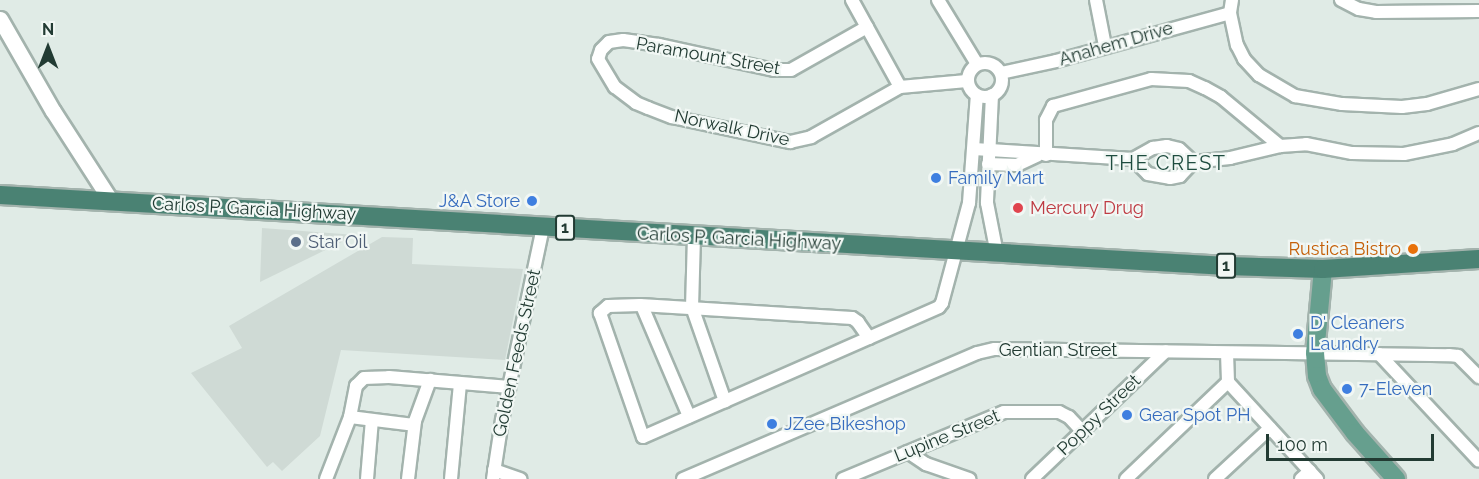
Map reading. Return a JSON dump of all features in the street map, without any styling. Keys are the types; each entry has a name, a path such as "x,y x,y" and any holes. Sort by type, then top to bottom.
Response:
{"highway":[{"name":"Carlos P. Garcia Highway","path":"0,195 956,252 1323,269 1479,259"}],"main road":[{"path":"1323,269 1315,354 1317,376 1332,406 1396,479"}],"street":[{"path":"852,0 900,87"},
{"path":"938,0 977,64"},
{"path":"1096,0 1105,46"},
{"path":"1341,0 1359,9 1376,12 1479,11"},
{"path":"1231,6 1237,45 1244,59 1258,75 1295,96 1342,104 1402,107 1427,104 1479,89"},
{"name":"Anahem Drive","path":"1001,73 1056,61 1231,6"},
{"path":"0,19 53,111 111,201"},
{"name":"Paramount Street","path":"609,42 623,40 659,45 783,71 808,63 867,27"},
{"name":"Norwalk Drive","path":"609,42 599,54 600,65 615,87 636,103 672,117 790,142 811,137 900,87 967,81"},
{"path":"992,95 977,95 970,89 967,81 971,69 977,64 993,64 1001,73 1002,84 992,95 987,188 990,222 997,254"},
{"path":"1042,155 1046,120 1053,106 1151,79 1189,81 1205,88 1221,97 1280,146"},
{"path":"869,338 858,322 852,318 692,307 642,306 608,306 600,313 643,438 689,416 869,338 940,306 971,188 977,95"},
{"path":"1133,159 1148,174 1170,178 1180,176 1193,162 1230,158 1280,146 1306,144 1352,153 1404,154 1445,146 1479,134"},
{"path":"974,149 1133,159 1153,148 1167,146 1179,149 1193,162"},
{"path":"988,164 1017,165 1042,155"},
{"path":"971,188 987,188"},
{"name":"Golden Feeds Street","path":"493,474 543,227"},
{"path":"694,236 692,307 725,401"},
{"path":"642,306 689,416"},
{"name":"Gentian Street","path":"683,479 983,351 1002,349 1454,355 1462,359 1479,377"},
{"name":"Poppy Street","path":"1032,479 1166,351"},
{"path":"1227,353 1228,382 1309,476"},
{"path":"1379,354 1479,461"},
{"path":"326,479 350,417 354,393 359,381 375,377 510,387"},
{"path":"408,479 414,425 430,380"},
{"path":"451,479 460,382"},
{"path":"1126,479 1228,382"},
{"name":"Lupine Street","path":"843,479 995,414 1012,411 1059,412 1069,417 1082,431"},
{"path":"350,417 414,425"},
{"path":"367,479 372,420"},
{"path":"1215,479 1270,428"},
{"path":"908,452 926,464 969,479"},
{"path":"493,474 520,479"}],"shaded area":[{"path":"262,228 356,235 260,282"},
{"path":"382,237 413,238 412,264 523,269 505,360 341,350 320,436 282,471 273,462 267,467 191,373 242,348 229,326"}],"place":[{"name":"Family Mart","path":"936,178"},
{"name":"J&A Store","path":"532,201"},
{"name":"Mercury Drug","path":"1018,208"},
{"name":"Star Oil","path":"296,242"},
{"name":"Rustica Bistro","path":"1413,249"},
{"name":"D' Cleaners Laundry","path":"1298,334"},
{"name":"7-Eleven","path":"1347,389"},
{"name":"Gear Spot PH","path":"1127,415"},
{"name":"JZee Bikeshop","path":"772,424"}],"district":[{"name":"THE CREST","path":"1166,163"}]}
